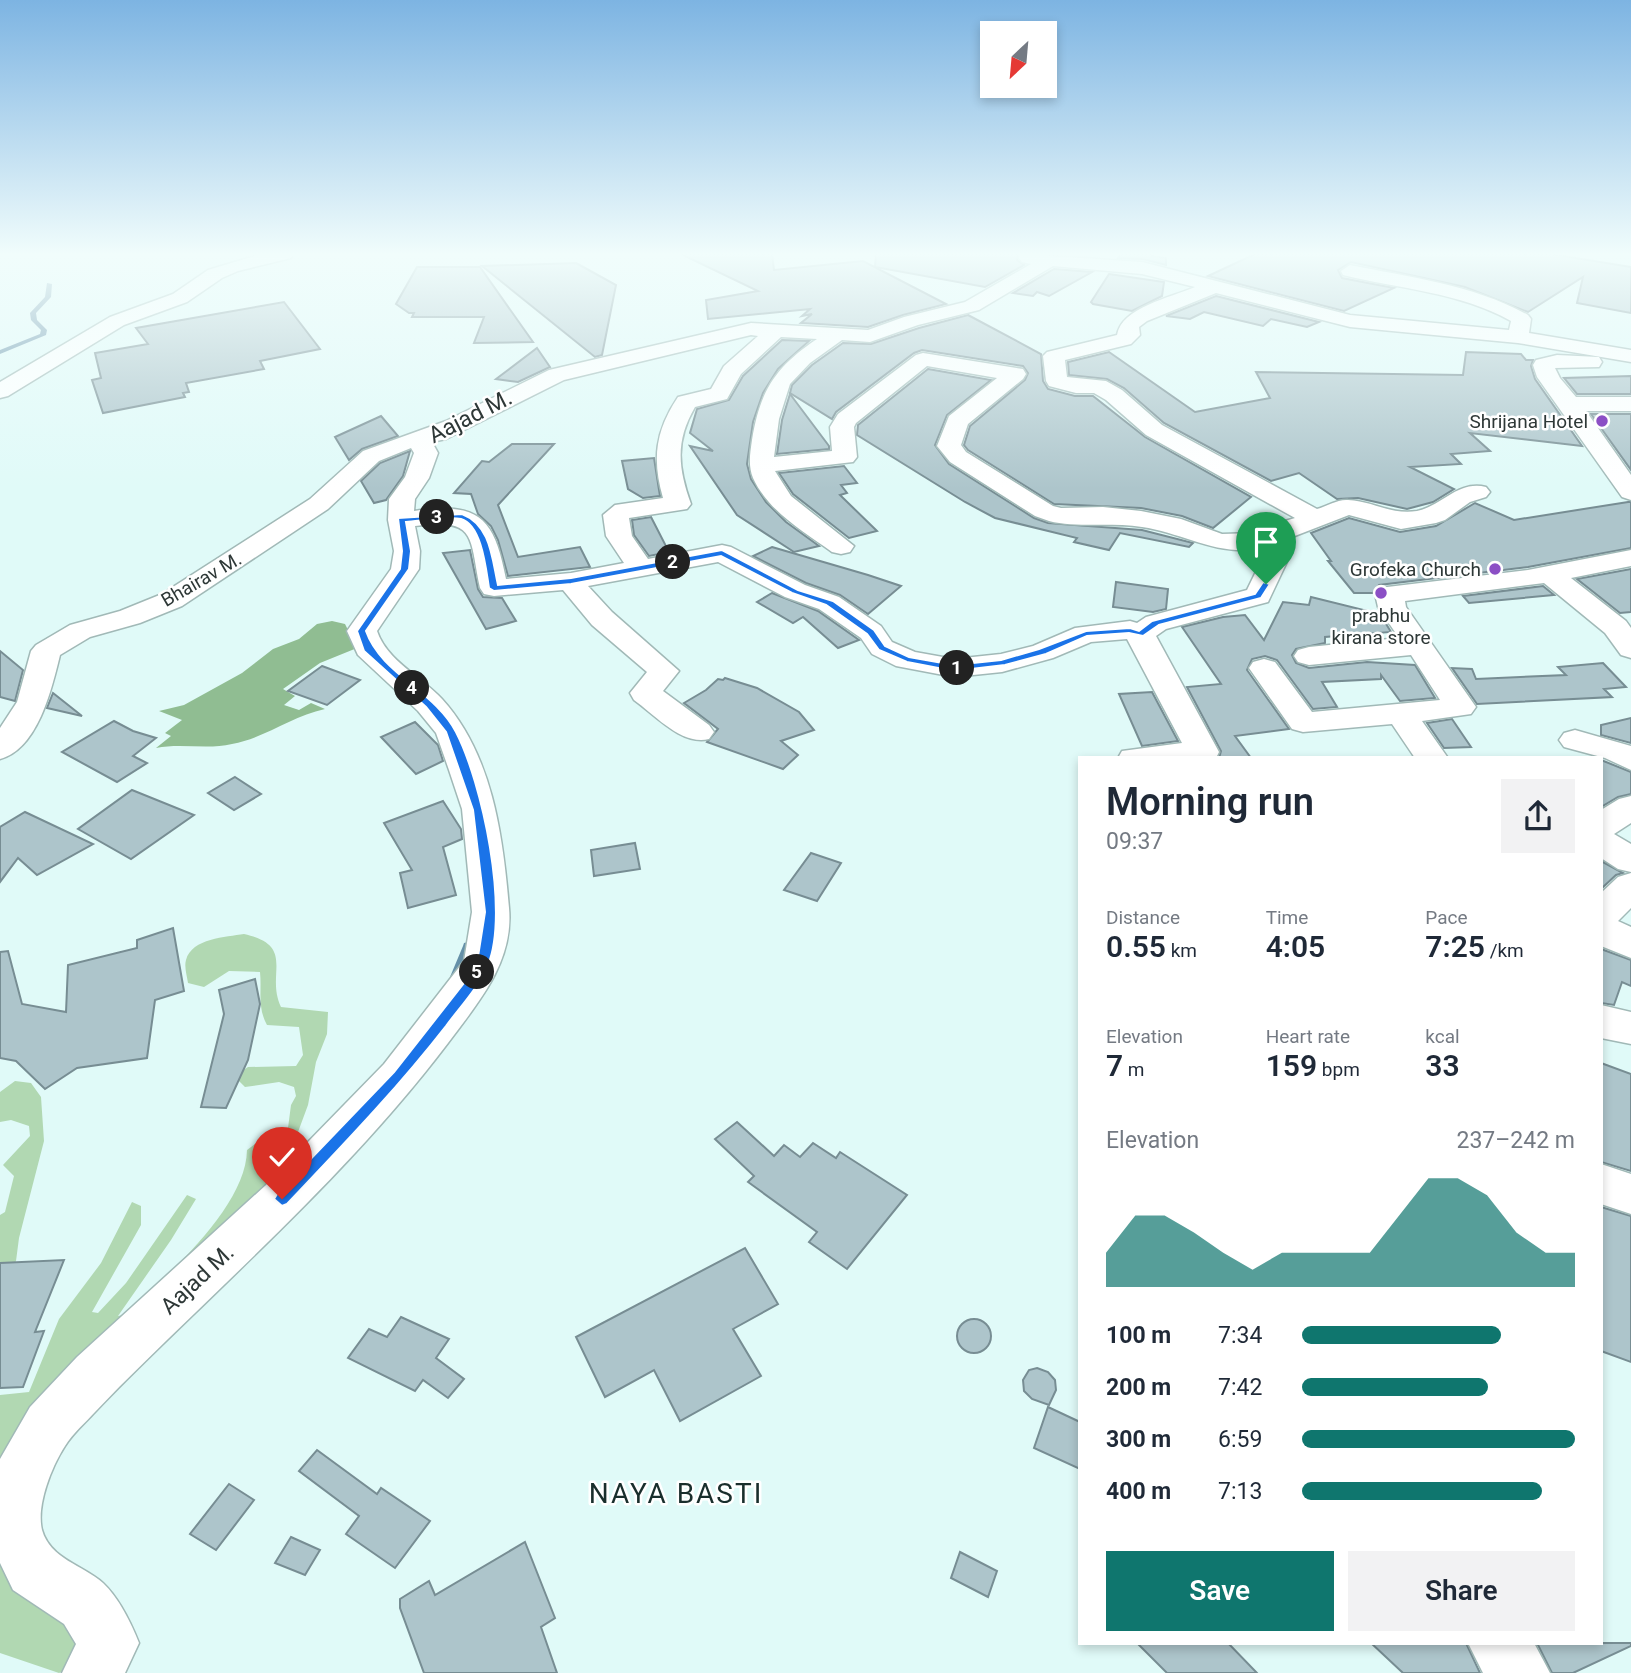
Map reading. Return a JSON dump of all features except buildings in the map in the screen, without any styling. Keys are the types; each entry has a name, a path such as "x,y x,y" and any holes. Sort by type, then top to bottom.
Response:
{"street":[{"path":"0,391 98,332"},
{"name":"Aajad M.","path":"92,1673 110,1643 84,1604 33,1570 14,1532 19,1478 48,1425 95,1375 282,1199 399,1076 469,986 483,963 491,912 479,810 467,770 451,731 429,704 368,649 362,631 405,569 407,551 401,520 402,499 417,478 426,453 419,439 438,434 529,385 738,332"},
{"path":"641,569 619,536 616,515 624,510 678,504 665,461 671,426 686,402 719,394 732,372 774,332"},
{"name":"Aajad M.","path":"801,332 870,336 881,332"},
{"path":"1129,332 1130,335 1124,340 1045,355 1057,381 1076,386 1098,386 1114,395 1154,429 1179,445 1314,518"},
{"path":"1506,332 1631,356"},
{"path":"836,335 806,355 783,379 762,443 761,465 764,480 793,512 841,546"},
{"path":"973,365 999,350"},
{"path":"761,465 845,457 842,428 846,419 923,359 973,365 1015,374 957,421 949,446 958,457 1044,511 1058,516 1103,515 1141,519 1219,542 1259,541 1271,534 1347,507 1401,521 1436,515 1461,497 1477,492"},
{"path":"1631,362 1557,361 1544,365 1545,374 1621,468 1631,492"},
{"path":"1570,404 1631,404"},
{"name":"Bhairav M.","path":"0,749 20,725 33,702 46,651 80,631 130,617 172,600 319,504 371,456 398,444 438,434"},
{"path":"401,520 462,516 472,522 484,540 494,588 571,581 722,553 795,592 829,603 871,632 882,648 907,660 954,668 1002,663 1043,652 1086,634 1130,630 1140,634 1205,755 1181,756"},
{"path":"1140,634 1156,623 1258,596 1266,584 1269,564 1279,551 1271,534"},
{"path":"1264,668 1303,722 1460,707 1392,607 1388,594 1528,578 1631,558"},
{"path":"1548,573 1616,627 1631,649"},
{"path":"571,581 585,603 610,629 664,671 645,693 698,732"},
{"path":"1309,656 1419,645"},
{"path":"1401,714 1431,756"},
{"path":"1576,740 1616,751 1631,760"},
{"path":"1603,825 1631,807"},
{"path":"1603,843 1631,860"},
{"path":"1603,914 1631,886"},
{"path":"1603,930 1631,944"},
{"path":"1603,1022 1631,1028"},
{"path":"1603,1186 1631,1194"},
{"path":"1499,1645 1520,1673"}],"green space":[{"path":"332,621 345,624 357,648 320,663 283,689 295,696 284,705 299,710 311,703 325,709 232,744 156,748 171,736 165,733 182,720 159,711 184,705 242,673 273,649 299,639 317,624"},
{"path":"244,934 260,939 270,946 275,954 277,995 281,1007 328,1012 327,1034 316,1062 308,1105 291,1151 295,1163 0,1514 0,1395 29,1392 59,1319 101,1263 132,1202 141,1206 141,1225 92,1312 98,1313 126,1283 187,1195 196,1199 118,1316 124,1315 160,1282 201,1240 218,1218 233,1195 243,1172 247,1150 263,1138 271,1141 288,1128 291,1105 296,1096 294,1087 279,1082 245,1087 234,1076 248,1067 296,1066 303,1055 299,1027 267,1025 261,1005 260,972 229,971 204,987 188,983 186,960 195,947 210,940"},
{"path":"15,1081 31,1083 41,1097 44,1141 19,1238 16,1261 0,1291 0,1215 5,1212 14,1176 3,1165 30,1136 29,1126 11,1120 0,1122 0,1092"},
{"path":"0,1551 89,1639 79,1664 59,1673 0,1653"}],"waterway":[{"path":"0,352 43,335 44,332"},
{"path":"455,977 468,946"}],"place":[{"name":"Shrijana Hotel","path":"1602,421"},
{"name":"Grofeka Church","path":"1495,569"},
{"name":"prabhu kirana store","path":"1381,593"}],"district":[{"name":"NAYA BASTI","path":"676,1493"}],"route":[{"path":"282,1199 399,1076 469,986 483,963 491,912 479,810 467,770 451,731 429,704 368,649 362,631 405,569 407,551 401,520 462,516 472,522 484,540 494,588 508,589 571,581 722,553 795,592 829,603 871,632 882,648 907,660 954,668 1002,663 1043,652 1086,634 1130,630 1140,634 1156,623 1202,613 1258,596 1266,584"}]}
